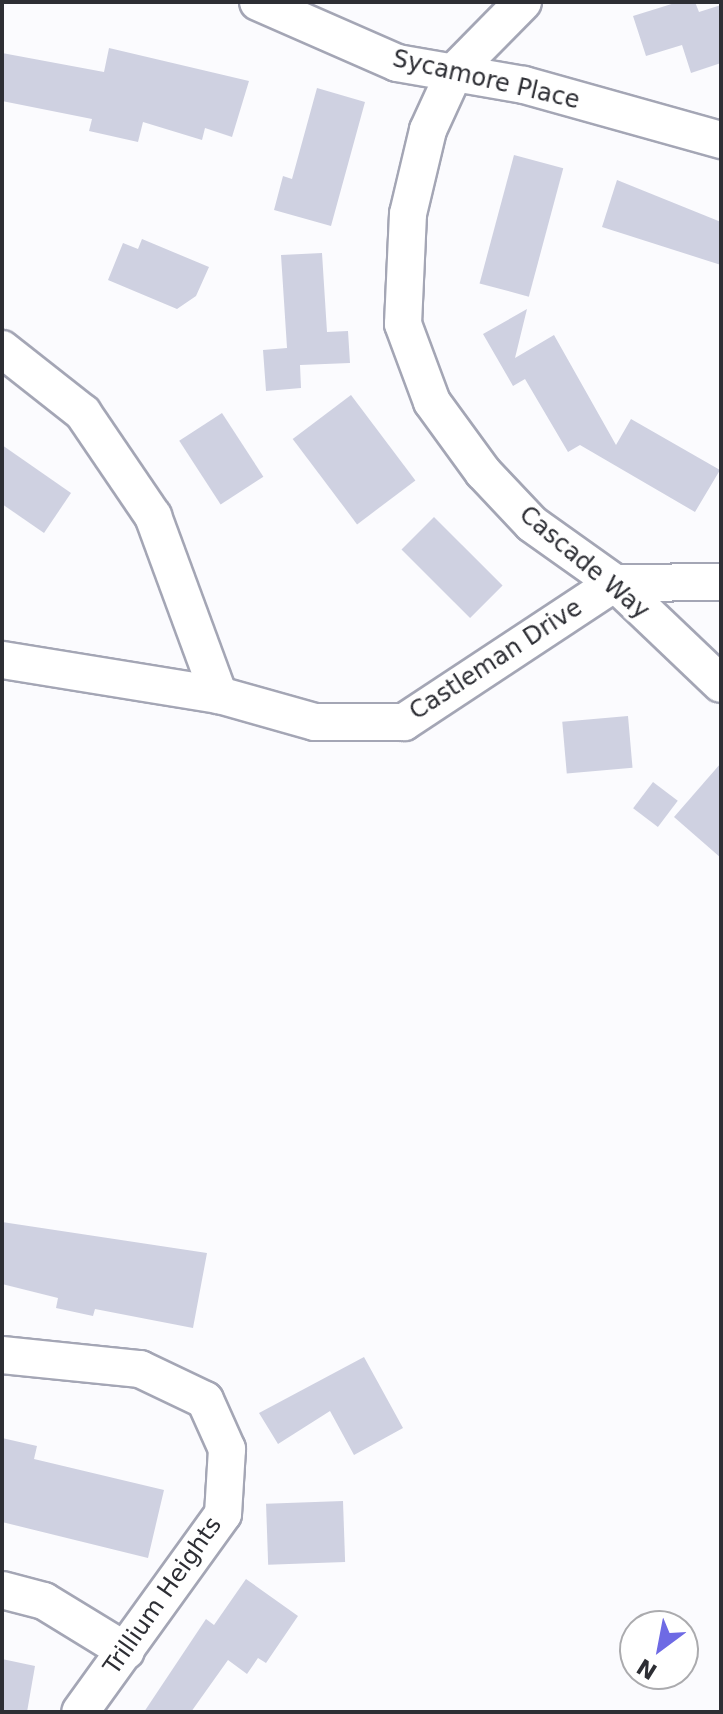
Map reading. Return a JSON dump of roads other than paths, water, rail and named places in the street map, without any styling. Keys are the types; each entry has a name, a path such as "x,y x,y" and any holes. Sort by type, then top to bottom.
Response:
{"street":[{"name":"Sycamore Place","path":"258,2 397,63 455,71 721,140"},
{"name":"Cascade Way","path":"523,2 455,71 428,130 408,214 403,324 432,402 483,472 532,524 615,583 721,684"},
{"path":"2,349 83,413 153,516 219,695"},
{"path":"615,583 721,582"},
{"name":"Castleman Drive","path":"2,660 219,695 315,722 404,722 615,583"},
{"name":"Trillium Heights","path":"2,1355 140,1369 205,1400 227,1449 223,1514 80,1712"},
{"path":"2,1590 44,1601 126,1651"}]}
